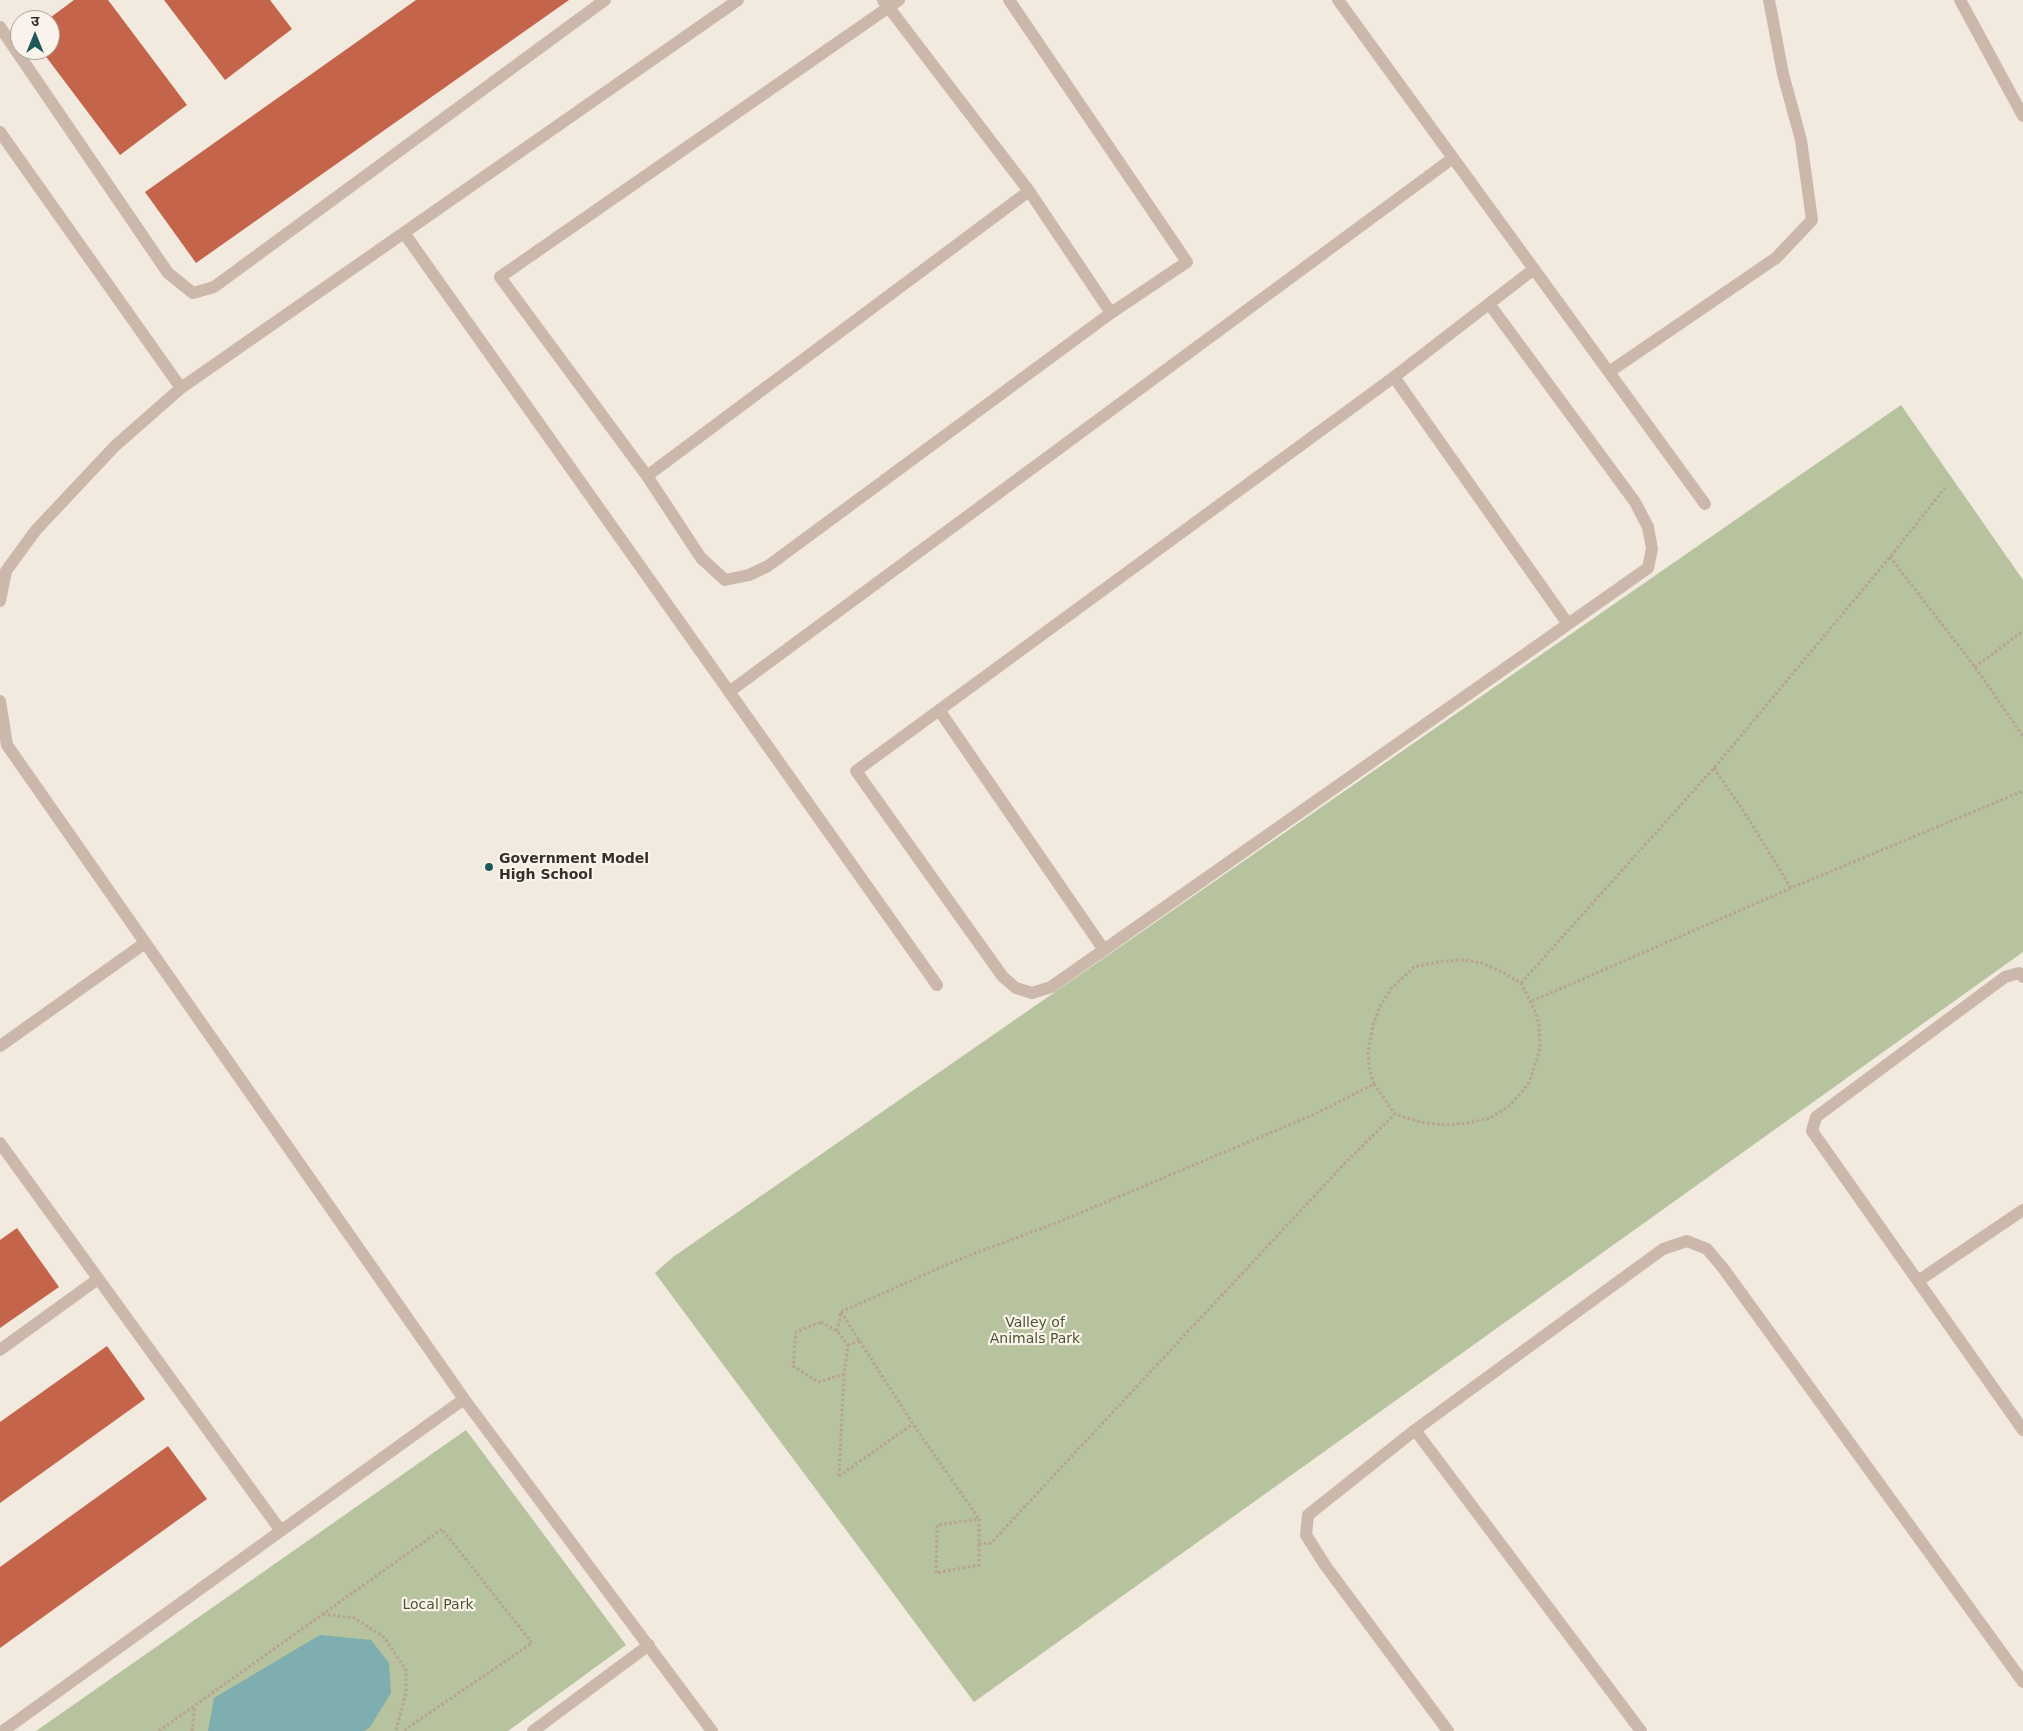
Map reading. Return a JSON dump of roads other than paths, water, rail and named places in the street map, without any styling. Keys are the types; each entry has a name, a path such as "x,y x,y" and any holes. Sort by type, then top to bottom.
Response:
{"street":[{"path":"0,27 168,273 193,293 214,287 605,0"},
{"path":"0,601 6,572 36,530 115,446 182,388 738,0"},
{"path":"899,0 885,4 500,277 647,476 701,558 725,580 749,575 768,566 1111,313 1187,262 1009,0"},
{"path":"1338,0 1705,504"},
{"path":"1609,372 1776,258 1812,220 1801,140 1783,74 1769,0"},
{"path":"1960,0 2023,116"},
{"path":"885,4 1029,191 1111,313"},
{"path":"0,132 182,388"},
{"path":"729,692 1454,158"},
{"path":"647,476 1029,191"},
{"path":"404,233 937,984"},
{"path":"1490,305 1635,502 1648,527 1652,548 1648,568 1051,987 1032,993 1016,988 1003,977 856,771 1394,377 1490,305 1534,269"},
{"path":"1394,377 1568,624"},
{"path":"0,701 7,745 464,1399 650,1645 712,1731"},
{"path":"939,710 1104,950"},
{"path":"0,1046 145,942"},
{"path":"2023,977 2019,973 2005,977 1816,1117 1812,1131 2023,1430"},
{"path":"0,1144 281,1531"},
{"path":"1918,1281 2023,1210"},
{"path":"1448,1731 1325,1565 1306,1535 1308,1515 1415,1430 1662,1249 1688,1241 1707,1249 1735,1284 2023,1682"},
{"path":"0,1350 98,1279"},
{"path":"3,1731 464,1399"},
{"path":"1415,1430 1641,1731"},
{"path":"533,1731 650,1645"}],"water":[{"path":"320,1635 371,1640 389,1663 391,1693 370,1727 365,1731 208,1731 214,1698"}],"place":[{"name":"Government Model High School","path":"489,867"}],"park label":[{"name":"Valley of Animals Park","path":"1035,1332"},
{"name":"Local Park","path":"438,1605"}]}
